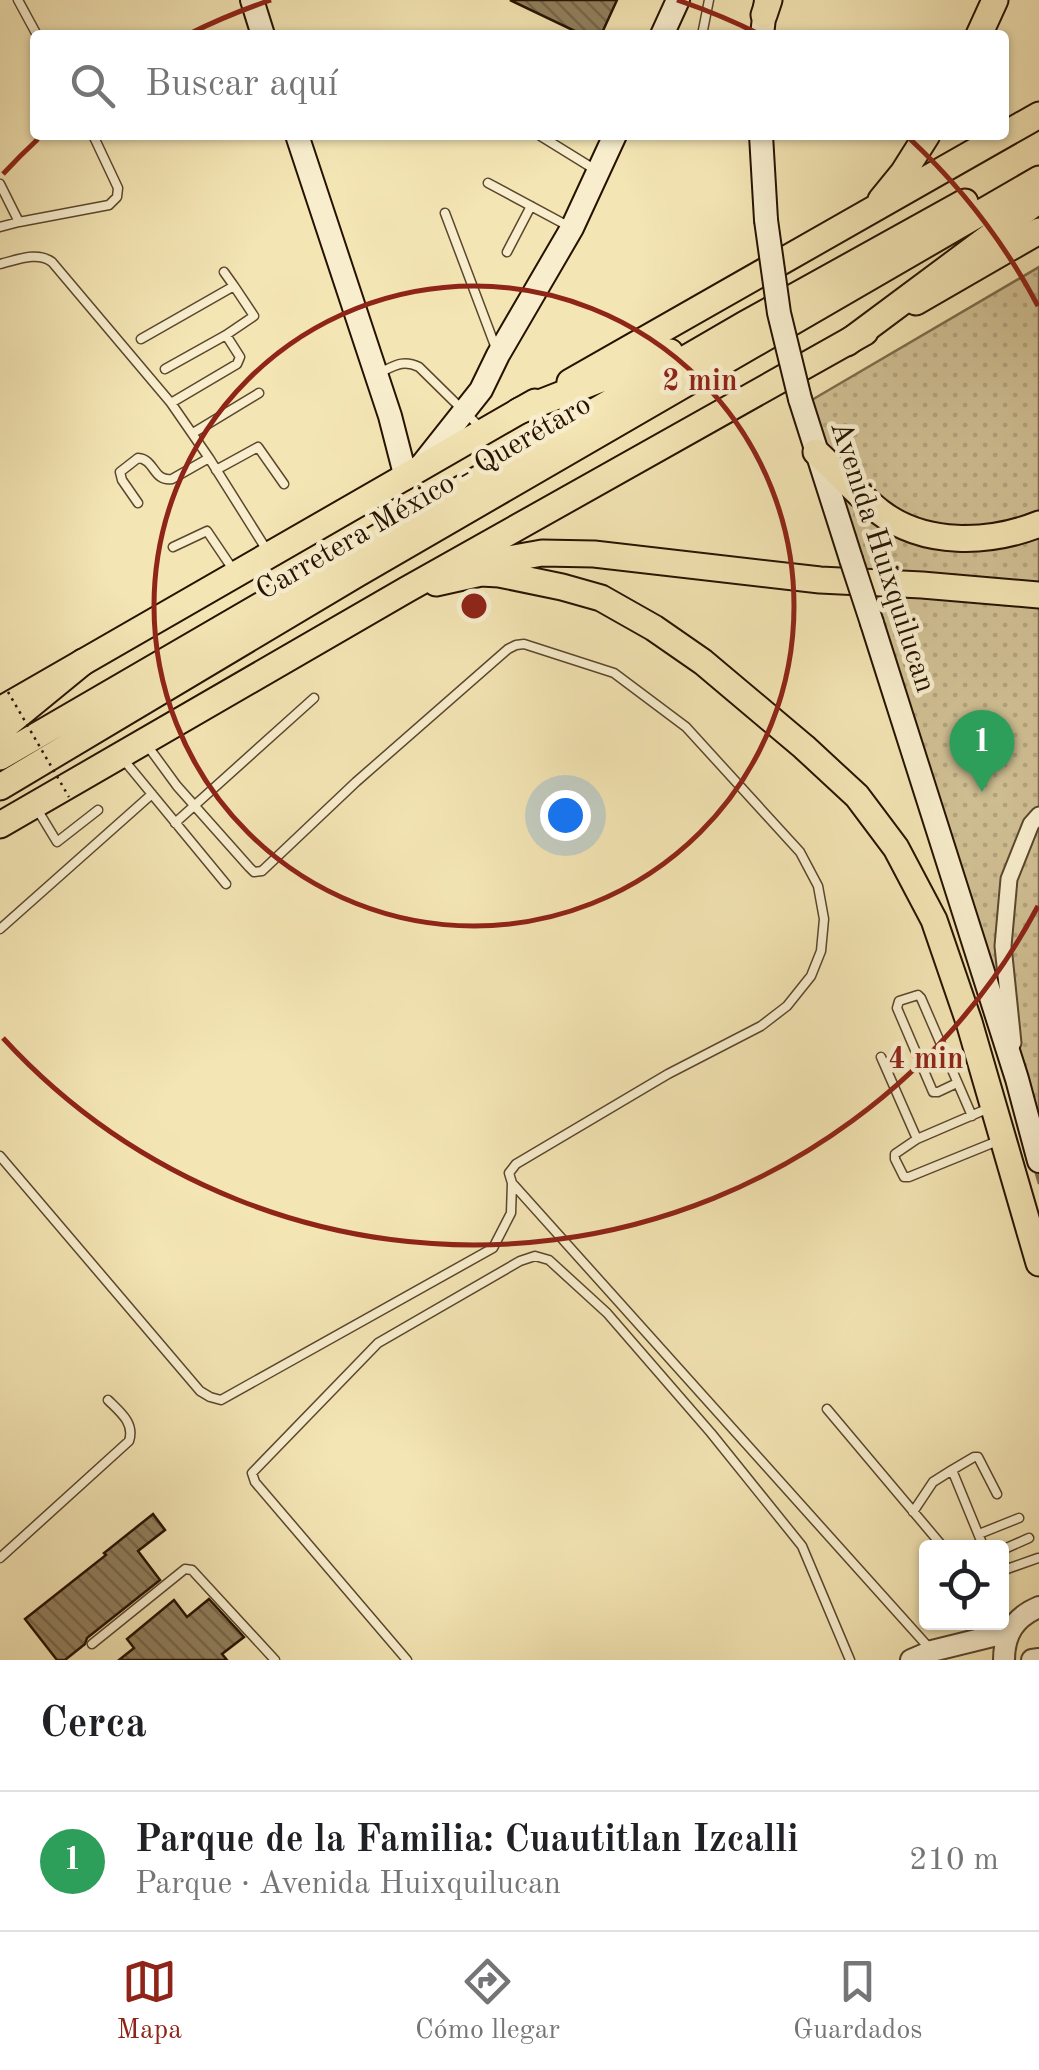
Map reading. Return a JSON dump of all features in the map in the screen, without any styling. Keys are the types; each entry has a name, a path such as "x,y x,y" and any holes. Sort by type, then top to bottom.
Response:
{"main road":[{"path":"252,0 262,30"},
{"path":"664,30 678,0"},
{"path":"980,30 995,0"},
{"path":"1009,132 1039,115"},
{"path":"299,140 411,475"},
{"path":"411,475 481,390 572,228 613,140"},
{"name":"Avenida Huixquilucan","path":"761,140 766,220 779,313 800,400 1017,1079 1039,1160"},
{"path":"871,212 924,140"},
{"path":"4,701 83,662 996,140"},
{"name":"Carretera México - Querétaro","path":"0,756 745,324 1039,161"},
{"name":"Carretera México - Querétaro","path":"0,788 358,574 1039,179"},
{"path":"847,343 1039,200"},
{"path":"0,825 1039,231"},
{"path":"519,411 745,324"},
{"path":"816,452 880,512 924,533 980,539 1039,524"},
{"path":"406,590 481,573 514,558 542,553 594,554 820,580 1039,594"},
{"path":"481,573 600,598 654,628 702,662 857,796 896,848 934,920 969,1022 984,1101 1003,1139 1039,1263"},
{"path":"0,730 83,662"},
{"path":"974,947 984,1101"}],"street":[{"path":"1017,1079 1003,946 1007,896 1009,879 1031,824 1039,815"},
{"path":"911,1660 994,1631 1039,1607"},
{"path":"994,1631 1004,1647 1004,1660"},
{"path":"1032,1660 1039,1660"}],"lane":[{"path":"18,0 34,30"},
{"path":"703,30 709,0"},
{"path":"0,227 108,205 117,197 118,188 95,140"},
{"path":"547,140 598,172"},
{"path":"488,183 572,228"},
{"path":"0,184 19,222"},
{"path":"508,252 530,206"},
{"path":"445,213 498,355"},
{"path":"0,264 37,256 52,262 171,404 270,556"},
{"path":"166,369 254,316 224,272"},
{"path":"141,339 234,286"},
{"path":"171,404 240,361 226,335"},
{"path":"376,374 401,363 419,367 484,431"},
{"path":"192,433 259,393"},
{"path":"216,470 258,447 284,484"},
{"path":"138,503 120,472 138,458 148,461 165,480 209,458"},
{"path":"173,547 207,531 236,575"},
{"path":"0,1156 200,1391 221,1400 494,1248 510,1214 509,1173 516,1164 668,1074 760,1026 787,1006 811,976 821,951 824,920 818,886 800,852 686,727 614,672 524,644 508,649 262,870 254,872 249,867 194,806 145,741"},
{"path":"175,823 314,698"},
{"path":"120,756 226,884"},
{"path":"0,929 152,794"},
{"path":"35,805 57,842 98,810"},
{"path":"957,1083 934,1092 897,1008 899,1001 918,995 957,1083 984,1101 895,1154 904,1177 1003,1139"},
{"path":"880,1057 918,1140"},
{"path":"512,1183 932,1651"},
{"path":"407,1660 254,1482 252,1473 378,1343 535,1256 548,1260 608,1313 802,1546 850,1660"},
{"path":"0,1558 129,1441 132,1432 128,1422 108,1400"},
{"path":"827,1409 937,1540"},
{"path":"913,1512 933,1482 978,1457 997,1494"},
{"path":"952,1470 981,1540"},
{"path":"979,1534 1019,1518"},
{"path":"1009,1547 1029,1538"},
{"path":"1009,1568 1038,1558"},
{"path":"92,1644 185,1569 192,1570 275,1660"}],"path":[{"path":"4,701 68,796"}],"shaded area":[{"path":"1039,267 1039,1184 810,401"}],"building":[{"path":"510,0 617,0 603,30 573,30"},
{"path":"153,1514 165,1530 138,1551 160,1580 65,1660 57,1660 25,1619"},
{"path":"209,1599 244,1637 222,1654 227,1660 119,1660 134,1648 127,1639 174,1600 187,1617"}],"place":[{"name":"Parque de la Familia: Cuautitlan Izcalli","path":"982,792"}]}
